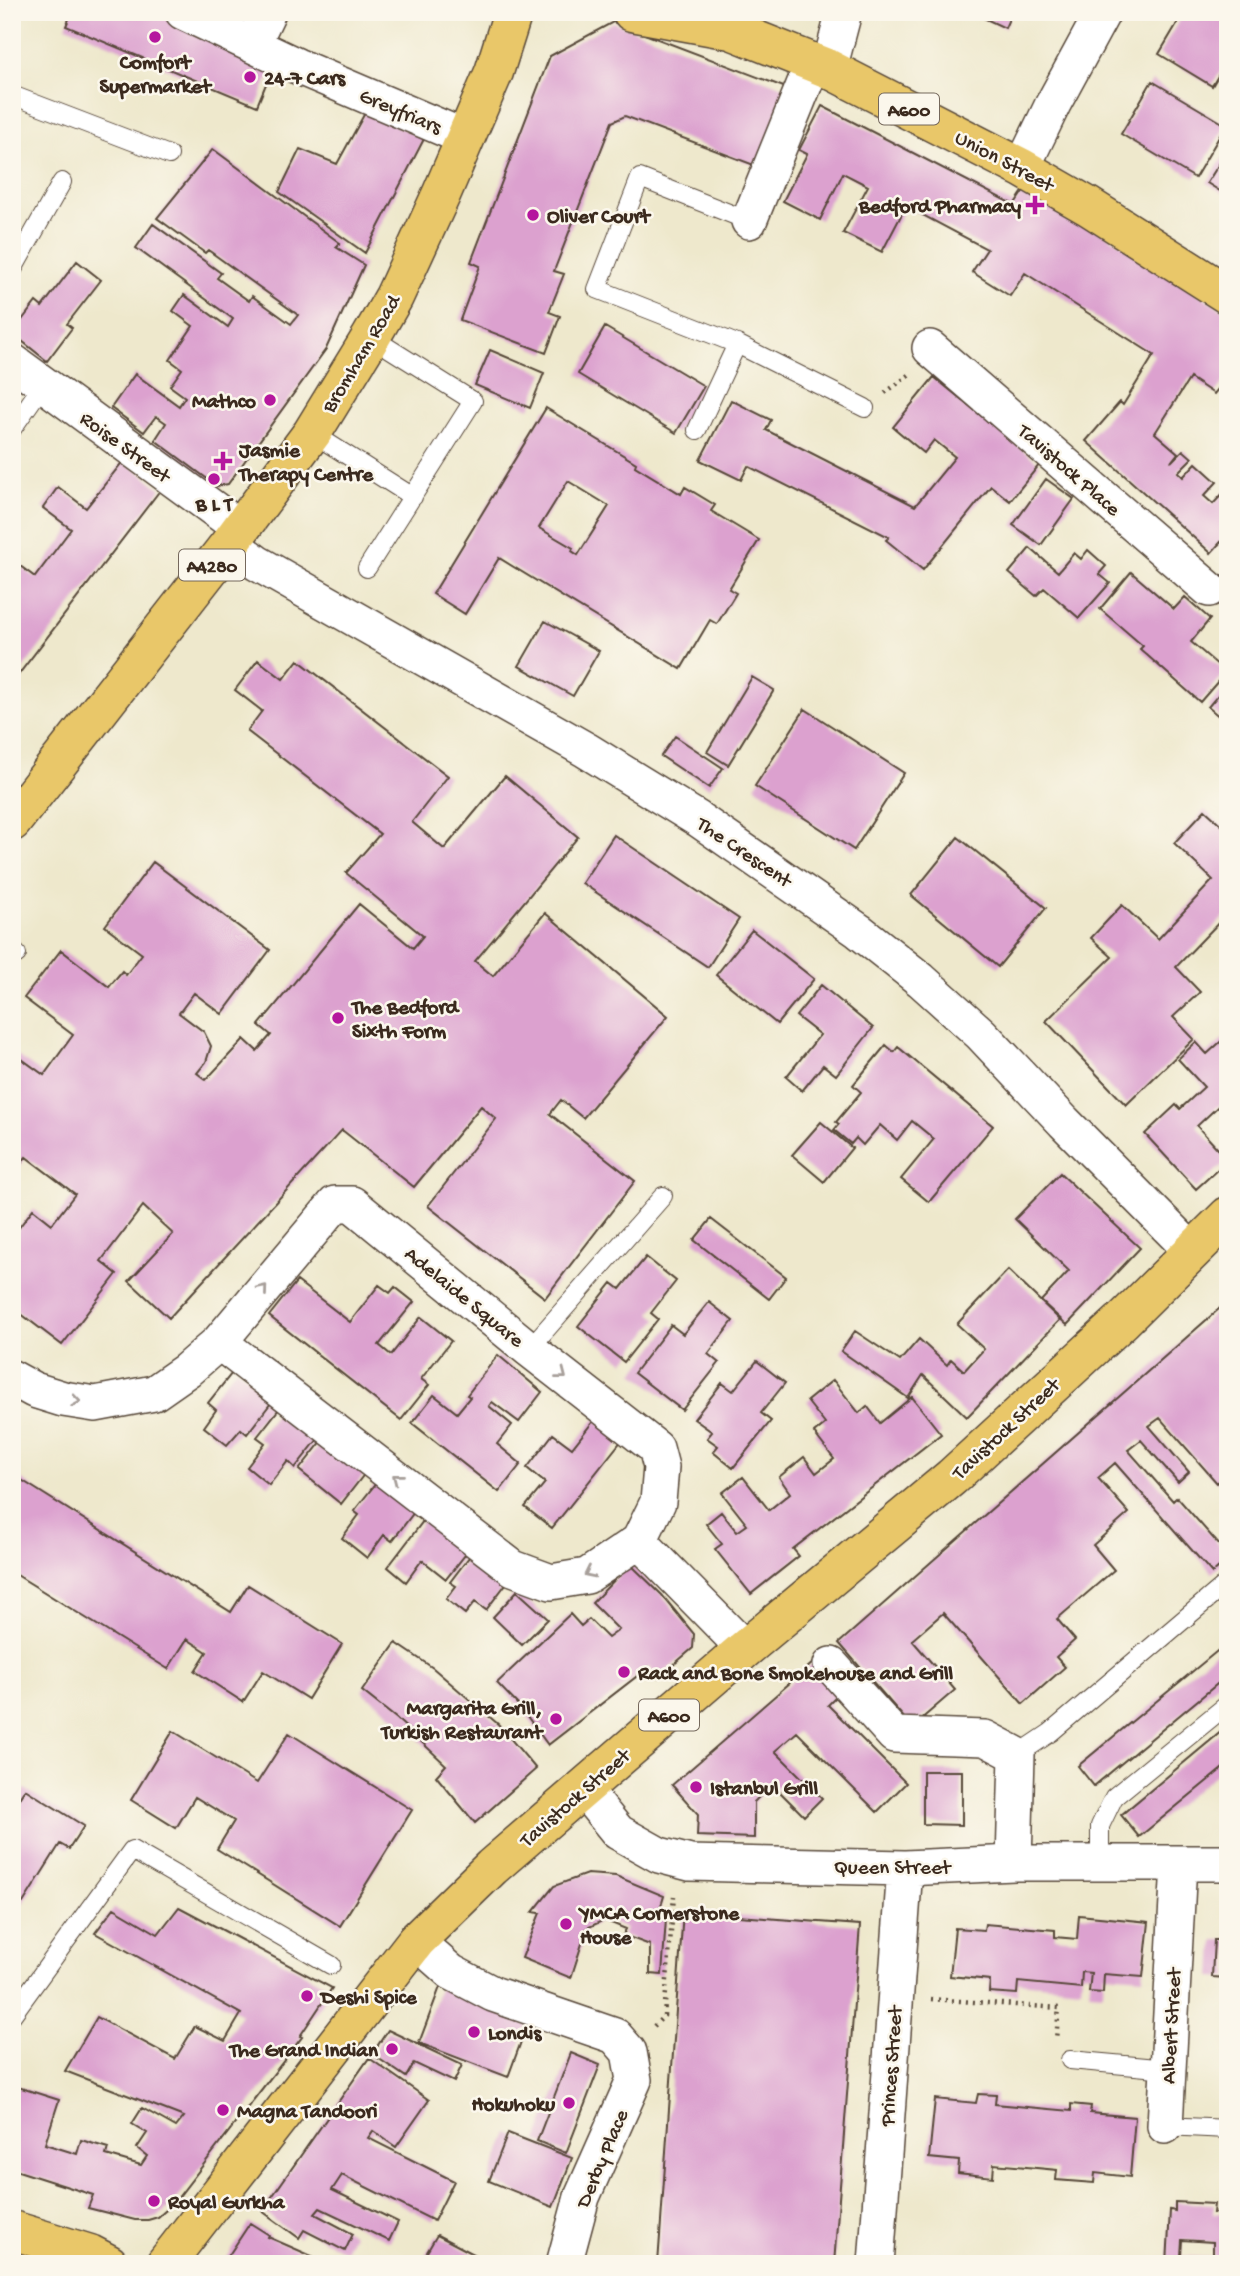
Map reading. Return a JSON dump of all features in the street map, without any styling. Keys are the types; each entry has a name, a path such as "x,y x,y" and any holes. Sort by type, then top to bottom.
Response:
{"main road":[{"name":"Bromham Road","path":"12,822 312,433 394,297 494,72 513,12"},
{"name":"Union Street","path":"632,12 722,21 821,66 1022,168 1088,205 1228,295"},
{"name":"Tavistock Street","path":"165,2264 416,1941 492,1867 745,1649 952,1477 1122,1321 1228,1216"},
{"path":"12,2230 90,2254 109,2264"}],"street":[{"name":"Greyfriars","path":"183,12 297,66 466,138"},
{"path":"253,43 268,12"},
{"path":"750,221 844,12"},
{"path":"1022,168 1103,12"},
{"name":"Tavistock Place","path":"930,348 1222,587"},
{"name":"Roise Street","path":"12,361 235,536"},
{"name":"The Crescent","path":"235,536 257,563 586,750 698,818 859,931 921,980 981,1034 1191,1250"},
{"name":"Adelaide Square","path":"12,1378 34,1390 63,1399 95,1404 154,1393 187,1370 219,1342 335,1204 352,1204 656,1448 661,1467 658,1502 639,1541"},
{"path":"219,1342 513,1568 551,1582 587,1576 639,1541 745,1649"},
{"path":"831,1665 894,1735 985,1738 1017,1755 1014,1863"},
{"name":"Queen Street","path":"583,1790 618,1832 659,1855 690,1864 905,1868 1014,1863 1228,1863"},
{"name":"Albert Street","path":"1165,2126 1179,1863"},
{"name":"Princes Street","path":"876,2264 905,1868"},
{"path":"416,1941 452,1972 493,1994 615,2036 629,2052"},
{"name":"Derby Place","path":"564,2264 582,2197 634,2080 629,2052"}],"lane":[{"path":"12,95 169,155"},
{"path":"750,221 640,178 597,289 737,344 865,408"},
{"path":"12,271 62,182"},
{"path":"367,568 473,401 371,337"},
{"path":"697,430 737,344"},
{"path":"12,429 42,386"},
{"path":"312,433 413,497"},
{"path":"530,1349 663,1196"},
{"path":"1017,1755 1050,1733 1228,1582"},
{"path":"1100,1863 1100,1826 1114,1797 1228,1704"},
{"path":"15,2008 132,1850 331,1965"},
{"path":"1070,2060 1168,2069"},
{"name":"Albert Street","path":"1165,2126 1228,2129"}],"path":[{"path":"865,408 912,372 930,348"},
{"path":"629,2052 664,2016 675,1899 659,1855"},
{"path":"895,1996 1059,2008 1055,2056 1070,2060"}],"building":[{"path":"72,12 156,12 275,62 257,106 66,26"},
{"path":"971,12 1012,12 1005,28"},
{"path":"1184,12 1228,12 1228,59 1212,86 1159,54"},
{"name":"Oliver Court","path":"613,22 789,89 759,167 625,116 612,122 554,271 564,274 549,312 560,316 546,353 460,320 480,266 471,262 550,56"},
{"path":"1152,81 1226,125 1195,178 1121,134"},
{"path":"822,106 1014,205 1028,184 1228,313 1228,377 1214,394 1190,378 1155,433 1178,453 1171,462 1183,450 1192,458 1178,472 1183,477 1196,463 1217,482 1204,496 1213,504 1228,488 1228,534 1211,553 1086,441 1120,402 1123,405 1154,355 1025,273 1010,296 972,272 987,249 906,206 882,252 843,233 868,186 843,173 820,220 783,201 807,154 799,150"},
{"path":"366,111 424,139 365,253 279,192 300,149 337,164"},
{"path":"213,149 340,243 336,247 364,265 326,349 228,484 217,486 155,440 166,423 156,416 144,432 111,408 135,374 179,406 185,397 170,386 182,369 170,360 193,326 173,311 184,295 228,327 233,319 136,248 153,224 221,273 217,278 249,301 252,296 291,324 298,315 208,250 205,253 157,218"},
{"path":"1224,156 1228,158 1228,196 1207,183"},
{"path":"77,261 101,280 67,324 72,328 47,361 12,333 36,302 42,307"},
{"path":"605,327 704,386 676,433 578,374"},
{"path":"490,350 544,373 530,408 475,385"},
{"path":"934,377 1040,464 1010,501 991,486 923,570 886,540 889,537 748,466 741,480 700,460 731,400 771,420 766,430 915,506 955,457 934,440 924,453 893,427"},
{"path":"546,408 681,494 685,487 715,505 711,511 759,540 729,589 736,593 717,624 710,620 681,669 499,558 465,614 433,594","holes":["568,481 609,506 578,555 572,551 573,548 539,528"]},
{"path":"124,460 161,489 12,683 12,560 35,577 71,529 43,508 58,487 86,508"},
{"path":"1046,479 1074,499 1041,545 1013,525"},
{"path":"1030,548 1058,572 1074,553 1081,559 1088,550 1106,566 1099,574 1110,583 1079,618 1044,588 1036,596 1009,573"},
{"path":"1131,572 1174,609 1185,597 1210,619 1191,642 1226,672 1200,702 1140,649 1143,646 1100,609"},
{"path":"545,621 599,651 573,696 519,666"},
{"path":"258,660 283,679 298,660 448,776 412,822 444,849 505,776 578,837 475,961 493,976 545,913 668,1016 583,1118 561,1100 550,1114 635,1181 545,1298 428,1206 496,1119 481,1106 414,1187 342,1130 169,1318 129,1281 173,1234 143,1206 101,1261 117,1274 62,1345 12,1307 12,1237 33,1209 52,1224 75,1194 26,1157 12,1175 12,1052 44,1075 73,1035 24,998 61,950 109,987 122,971 126,975 142,954 105,926 153,862 270,950 222,1014 194,993 179,1013 204,1032 211,1046 206,1062 197,1073 206,1080 244,1039 257,1051 271,1035 259,1025 359,904 413,948 423,936 346,873 380,834 247,731 262,711 235,690"},
{"path":"752,677 774,690 728,765 707,752"},
{"path":"1228,683 1228,724 1208,707"},
{"path":"805,709 904,773 854,850 755,786"},
{"path":"675,736 723,768 709,788 661,756"},
{"path":"1205,810 1228,831 1228,913 1176,967 1200,992 1173,1017 1194,1039 1126,1105 1046,1021 1112,957 1091,938 1122,905 1158,939 1213,880 1174,843"},
{"path":"614,835 739,919 708,967 582,883"},
{"path":"958,837 1046,908 998,967 911,895"},
{"path":"752,930 814,979 777,1024 716,975"},
{"path":"821,985 873,1028 836,1075 823,1065 802,1091 786,1077 820,1035 796,1016"},
{"path":"1228,1035 1228,1097 1197,1126 1228,1160 1196,1189 1145,1134 1176,1105 1180,1109 1204,1087 1178,1059 1196,1042 1207,1054"},
{"path":"886,1045 894,1052 898,1047 993,1126 929,1202 901,1179 934,1139 912,1121 897,1140 880,1125 863,1145 856,1138 851,1144 834,1130 839,1124 836,1122 861,1092 853,1085"},
{"path":"821,1122 852,1148 824,1182 792,1155"},
{"path":"1060,1173 1140,1248 1067,1325 1041,1301 1069,1271 1015,1219"},
{"path":"711,1219 786,1277 769,1299 694,1240"},
{"path":"646,1257 676,1281 651,1313 658,1319 624,1362 578,1326 612,1283 620,1289"},
{"path":"1008,1270 1060,1320 967,1417 923,1375 908,1398 841,1351 855,1331 900,1361 919,1339 947,1365 951,1359 964,1371 984,1349 957,1324"},
{"path":"297,1281 350,1322 379,1285 390,1293 395,1287 414,1302 379,1345 391,1355 421,1317 451,1341 421,1379 429,1385 401,1420 269,1316"},
{"path":"1228,1301 1228,1473 1217,1483 1160,1418 1149,1426 1189,1472 1178,1482 1141,1440 1128,1450 1173,1501 1177,1497 1228,1555 1228,1559 1212,1573 1115,1463 1098,1478 1129,1513 1093,1545 1114,1570 1057,1619 1075,1640 1056,1657 1065,1667 1023,1704 943,1613 912,1640 955,1690 912,1727 839,1643"},
{"path":"709,1302 733,1321 708,1354 719,1363 682,1410 634,1373 671,1325 683,1334"},
{"path":"498,1355 542,1392 519,1422 492,1402 489,1406 512,1425 497,1444 521,1464 499,1492 412,1423 434,1395 457,1413 470,1397 467,1395"},
{"path":"757,1361 785,1383 761,1413 771,1421 733,1468 713,1452 718,1446 707,1438 712,1432 694,1419 722,1383 733,1391"},
{"path":"236,1368 274,1399 247,1434 241,1429 227,1445 204,1427 216,1410 208,1403"},
{"path":"833,1380 859,1413 867,1406 880,1423 912,1397 941,1434 793,1549 799,1556 751,1594 715,1549 722,1544 706,1524 721,1512 737,1532 747,1525 722,1493 743,1477 769,1510 790,1493 779,1477 804,1457 816,1473 834,1459 814,1433 825,1424 807,1401"},
{"path":"283,1404 322,1434 295,1468 288,1461 269,1485 247,1467 265,1443 257,1437"},
{"path":"595,1419 622,1440 552,1528 525,1507 545,1483 527,1468 553,1434 572,1448"},
{"path":"327,1435 369,1468 341,1504 299,1470"},
{"path":"12,1474 231,1612 248,1585 342,1644 308,1699 263,1671 243,1702 195,1671 207,1652 187,1639 168,1669 12,1572"},
{"path":"381,1477 418,1507 392,1541 384,1535 367,1558 342,1538 359,1515 354,1511"},
{"path":"430,1512 472,1546 446,1579 422,1560 406,1582 388,1567"},
{"path":"476,1548 512,1576 486,1610 475,1602 465,1614 446,1599 456,1586 450,1582"},
{"path":"630,1564 662,1595 694,1634 693,1648 658,1678 649,1667 548,1745 521,1708 497,1683 570,1614 581,1626 589,1619 608,1638 619,1630 592,1603"},
{"path":"517,1591 548,1619 522,1645 493,1617"},
{"path":"1228,1642 1228,1675 1094,1786 1078,1766"},
{"path":"396,1643 433,1668 499,1725 536,1769 475,1823 436,1776 446,1765 397,1719 362,1691"},
{"path":"813,1663 840,1693 828,1705 906,1783 877,1812 797,1732 775,1751 822,1798 804,1816 772,1784 754,1802 754,1838 697,1836 698,1814 672,1785"},
{"path":"1228,1726 1228,1764 1139,1837 1121,1815"},
{"path":"173,1731 257,1783 289,1733 412,1810 340,1926 217,1849 234,1821 195,1797 176,1828 131,1800"},
{"path":"923,1771 962,1771 962,1825 923,1824"},
{"path":"25,1789 84,1826 69,1849 60,1844 23,1903 12,1906 12,1810"},
{"name":"YMCA Cornerstone House","path":"587,1874 616,1876 664,1896 658,1916 666,1919 662,1975 650,1974 650,1945 623,1935 626,1929 604,1920 587,1928 571,1978 522,1958 540,1913 533,1912 554,1886"},
{"path":"179,1907 332,1988 300,2036 302,2037 173,2204 158,2217 135,2220 88,2208 93,2195 12,2169 12,2085 59,2100 45,2144 77,2154 81,2140 108,2148 106,2155 141,2165 147,2156 137,2148 147,2133 132,2124 142,2108 176,2127 184,2117 65,2071 97,2017 175,2059 195,2026 225,2041 241,2014 95,1933 114,1908 158,1934"},
{"path":"683,1912 860,1925 834,2264 658,2264"},
{"path":"1079,1915 1149,1922 1143,1977 1104,1974 1103,1993 1089,1992 1091,1973 1082,1972 1081,1988 1018,1982 1017,1994 989,1992 990,1980 950,1976 955,1928 984,1930 985,1924 1055,1930 1055,1937 1077,1939"},
{"path":"1214,1940 1228,1940 1228,1978 1212,1977"},
{"name":"Londis","path":"440,1987 529,2020 508,2077 419,2043"},
{"path":"388,2030 462,2065 454,2082 414,2063 406,2077 372,2054"},
{"name":"Hokuhoku","path":"571,2053 600,2065 566,2153 537,2141"},
{"path":"369,2058 429,2100 396,2147 373,2131 368,2138 454,2181 434,2221 342,2175 332,2190 398,2222 389,2241 320,2208 315,2214 353,2234 345,2251 304,2230 299,2238 262,2211"},
{"path":"978,2094 996,2095 995,2104 1071,2111 1071,2104 1091,2106 1090,2113 1135,2117 1130,2177 1095,2173 1094,2183 1056,2180 1057,2170 994,2164 993,2177 958,2173 959,2161 929,2158 935,2099 976,2103"},
{"path":"508,2133 572,2158 553,2207 489,2181"},
{"path":"1175,2202 1214,2204 1213,2213 1228,2214 1228,2264 1167,2264 1170,2210 1175,2211","holes":["1182,2240 1213,2242 1213,2258 1181,2256"]},
{"path":"250,2223 269,2235 268,2237 330,2264 223,2264"},
{"path":"437,2235 493,2264 420,2264"}],"place":[{"name":"Comfort Supermarket","path":"155,37"},
{"name":"24-7 Cars","path":"250,77"},
{"name":"Bedford Pharmacy","path":"1035,205"},
{"name":"Oliver Court","path":"533,215"},
{"name":"Mathco","path":"270,400"},
{"name":"Jasmie Therapy Centre","path":"223,461"},
{"name":"B L T","path":"214,479"},
{"name":"The Bedford Sixth Form","path":"338,1018"},
{"name":"Rack and Bone Smokehouse and Grill","path":"624,1672"},
{"name":"Margarita Grill, Turkish Restaurant","path":"556,1719"},
{"name":"Istanbul Grill","path":"696,1787"},
{"name":"YMCA Cornerstone House","path":"566,1924"},
{"name":"Deshi Spice","path":"307,1996"},
{"name":"Londis","path":"474,2032"},
{"name":"The Grand Indian","path":"392,2049"},
{"name":"Hokuhoku","path":"569,2103"},
{"name":"Magna Tandoori","path":"223,2110"},
{"name":"Royal Gurkha","path":"154,2201"}]}
